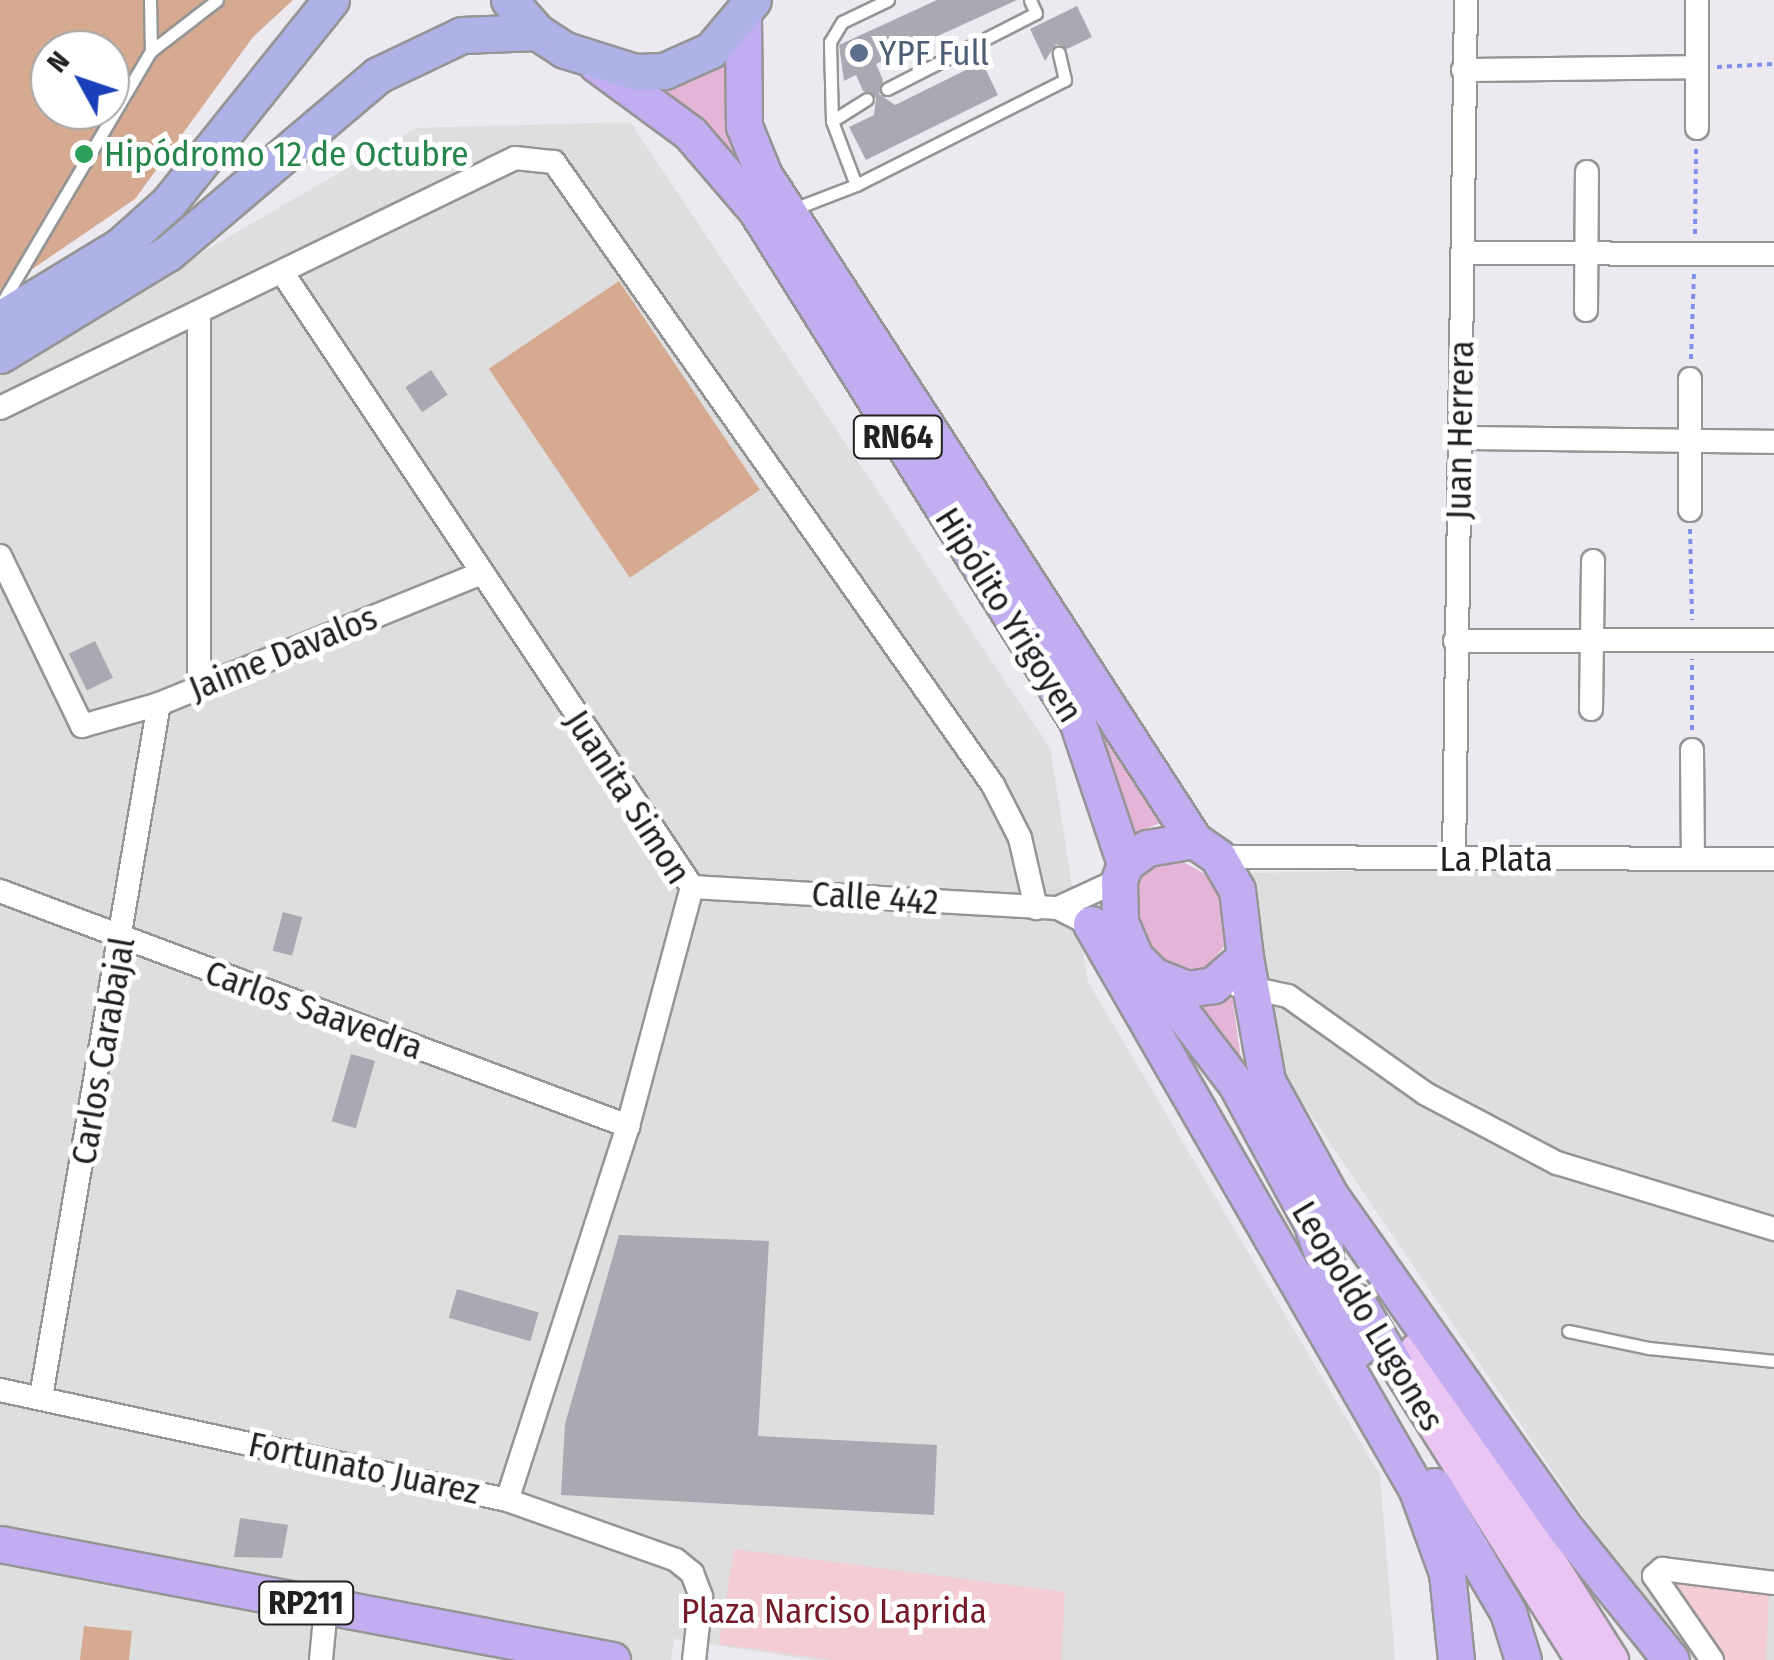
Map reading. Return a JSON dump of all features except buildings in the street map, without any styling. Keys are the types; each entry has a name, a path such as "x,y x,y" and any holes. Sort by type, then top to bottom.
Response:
{"highway":[{"path":"0,319 120,246 169,202 331,0"},
{"name":"RN64","path":"509,0 537,32 596,64 634,72 687,64 748,9"},
{"path":"0,355 168,253 378,75 462,34 537,32"}],"main road":[{"name":"Hipólito Yrigoyen","path":"748,9 744,126 788,211 1206,849"},
{"name":"Hipólito Yrigoyen","path":"596,64 690,133 756,210 1077,722 1122,872"},
{"path":"1122,872 1158,844 1206,849"},
{"name":"RN64","path":"1206,849 1245,916 1247,971"},
{"name":"RN64","path":"1122,872 1120,922 1144,966"},
{"path":"1091,924 1417,1490 1448,1573 1456,1660"},
{"path":"1144,966 1187,989 1212,985 1247,971"},
{"name":"Leopoldo Lugones","path":"1144,966 1236,1084 1313,1228 1613,1660"},
{"name":"Leopoldo Lugones","path":"1247,971 1268,1080 1332,1198 1405,1356 1581,1660"},
{"path":"1332,1198 1578,1544 1670,1660"},
{"path":"1313,1228 1370,1379 1508,1612 1523,1660"},
{"path":"1417,1490 1473,1553"},
{"name":"RP211","path":"0,1544 612,1660"}],"street":[{"name":"Juan Herrera","path":"1454,859 1466,0"},
{"path":"1697,0 1697,128"},
{"path":"1463,70 1697,68"},
{"path":"0,408 514,158 554,162 993,785 1020,838 1047,908"},
{"path":"1586,310 1587,172"},
{"path":"1464,253 1774,254"},
{"name":"Juanita Simon","path":"282,272 692,887 628,1126 507,1500"},
{"path":"199,312 199,686"},
{"path":"1690,379 1690,510"},
{"path":"1460,438 1774,442"},
{"name":"Jaime Davalos","path":"0,556 82,726 159,704 481,574"},
{"path":"1591,709 1593,560"},
{"path":"1455,640 1774,640"},
{"name":"Carlos Carabajal","path":"41,1397 123,940 159,704"},
{"path":"1692,750 1693,858"},
{"name":"La Plata","path":"1206,849 1454,859 1774,859"},
{"name":"Calle 442","path":"1047,908 1122,872"},
{"name":"Calle 442","path":"692,887 1047,908 1091,924 1144,966"},
{"name":"Carlos Saavedra","path":"0,891 628,1126"},
{"path":"1247,971 1426,1094 1557,1163 1774,1229"},
{"name":"Fortunato Juarez","path":"0,1390 507,1500 676,1560 692,1573 701,1597 694,1660"},
{"path":"1712,1660 1654,1576 1662,1569 1774,1583"},
{"path":"321,1660 326,1608"}],"lane":[{"path":"150,0 152,51"},
{"path":"0,306 152,51 217,0"},
{"path":"856,185 832,121 830,42 842,22 888,0"},
{"path":"888,90 1039,18 1030,0"},
{"path":"788,211 856,185 1066,80 1058,53"},
{"path":"832,121 867,99"},
{"path":"1568,1331 1649,1348 1774,1361"}],"path":[{"path":"1697,68 1774,64"}],"shaded area":[{"name":"Hipódromo 12 de Octubre","path":"0,0 293,0 253,37 135,199 0,291"},
{"path":"723,56 738,162 658,86"},
{"path":"630,122 1050,748 1088,982 1380,1475 1395,1660 814,1660 674,1639 671,1660 0,1660 0,370 416,128"},
{"path":"619,281 760,490 630,578 489,369"},
{"path":"1090,711 1160,823 1135,833"},
{"path":"1175,857 1217,881 1233,934 1206,970 1182,972 1162,960 1138,926 1137,879 1152,863"},
{"path":"1774,862 1774,1660 1681,1660 1272,1058 1252,873"},
{"path":"1232,993 1240,1053 1253,1089 1191,1006"},
{"path":"84,1626 132,1631 129,1660 80,1660"}],"green space":[{"name":"Plaza Narciso Laprida","path":"734,1549 1065,1592 1061,1660 832,1660 719,1644"},
{"path":"1674,1579 1769,1593 1766,1660 1722,1660 1670,1585"}],"place":[{"name":"YPF Full","path":"859,53"},
{"name":"Hipódromo 12 de Octubre","path":"84,154"}]}
